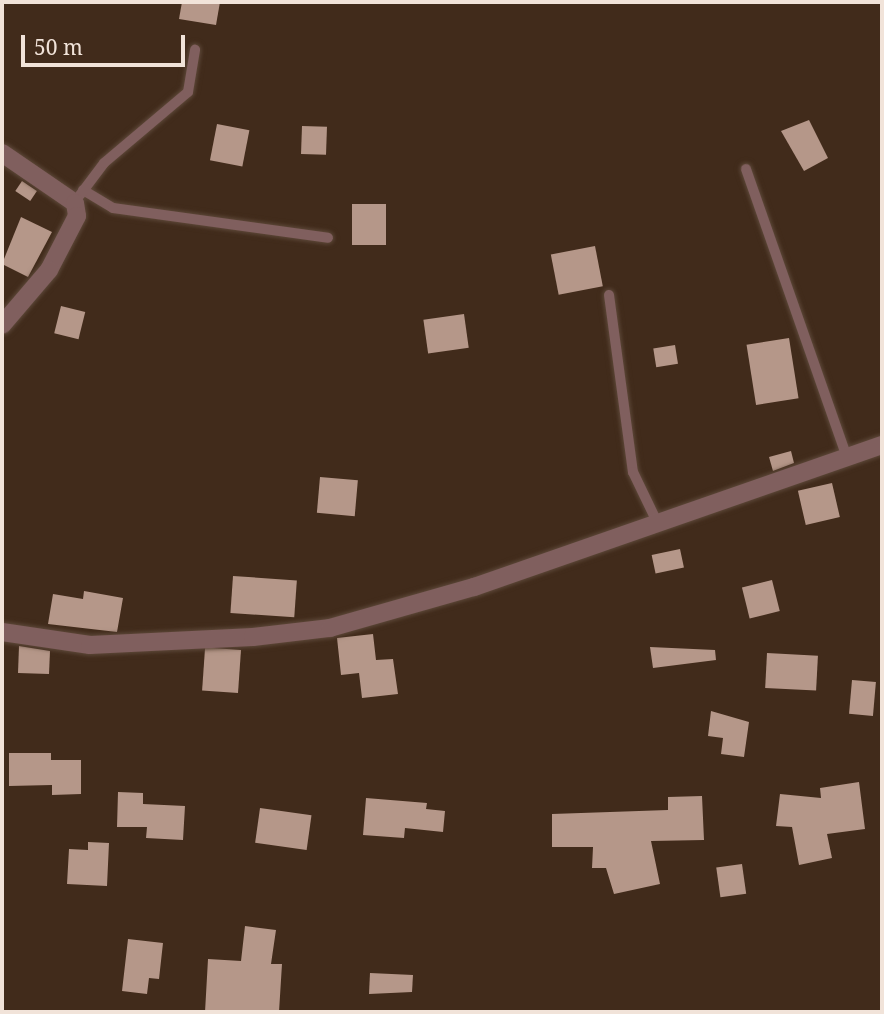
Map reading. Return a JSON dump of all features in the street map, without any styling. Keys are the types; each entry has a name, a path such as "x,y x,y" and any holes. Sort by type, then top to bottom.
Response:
{"street":[{"path":"2,153 79,196 77,216 49,270 2,325"},
{"path":"2,632 90,645 253,637 330,628 474,587 882,445"}],"lane":[{"path":"195,50 188,92 104,163 79,196 113,208 328,238"},
{"path":"746,169 846,457"},
{"path":"609,295 633,472 658,524"}],"building":[{"path":"182,2 220,2 216,25 179,19"},
{"path":"809,120 828,158 804,171 781,131"},
{"path":"217,124 249,130 242,167 210,160"},
{"path":"302,126 327,127 326,155 301,154"},
{"path":"22,181 37,191 30,201 15,191"},
{"path":"352,204 386,204 386,245 352,245"},
{"path":"21,217 52,232 28,277 2,264"},
{"path":"595,246 603,286 559,295 551,255"},
{"path":"61,306 85,312 78,339 54,333"},
{"path":"464,314 469,348 428,353 423,320"},
{"path":"789,338 799,398 756,405 747,345"},
{"path":"675,345 678,364 656,367 653,348"},
{"path":"791,451 794,463 773,471 769,457"},
{"path":"320,477 358,480 355,516 317,513"},
{"path":"832,483 840,517 806,525 798,491"},
{"path":"680,549 684,568 656,574 652,555"},
{"path":"233,576 297,580 294,617 230,613"},
{"path":"772,580 780,611 750,619 742,587"},
{"path":"84,591 123,598 117,632 48,624 53,594 83,599"},
{"path":"373,634 376,660 393,659 398,694 362,698 359,673 341,675 337,638"},
{"path":"19,646 50,651 49,674 18,673"},
{"path":"205,647 241,650 238,693 202,690"},
{"path":"650,647 715,650 716,660 653,668"},
{"path":"767,653 818,656 816,691 765,688"},
{"path":"852,680 876,682 873,716 849,714"},
{"path":"711,711 749,722 744,757 721,754 723,738 708,736"},
{"path":"9,753 51,753 51,760 81,760 81,794 52,795 52,785 9,786"},
{"path":"859,782 865,829 827,834 832,858 799,865 792,827 776,826 780,794 821,798 820,788"},
{"path":"118,792 143,793 143,804 185,806 183,840 146,838 147,827 117,827"},
{"path":"702,796 704,840 651,841 660,884 614,894 606,868 592,868 593,847 552,847 552,814 668,810 668,797"},
{"path":"366,798 427,803 426,809 445,811 443,832 405,828 404,838 363,835"},
{"path":"260,808 311,815 307,850 255,843"},
{"path":"88,842 109,843 107,886 67,884 69,849 88,850"},
{"path":"742,864 746,894 720,897 716,868"},
{"path":"245,926 276,930 271,964 282,964 279,1012 205,1012 208,959 241,961"},
{"path":"128,939 163,943 159,979 149,978 147,994 122,991"},
{"path":"370,973 413,975 412,992 369,994"}]}
